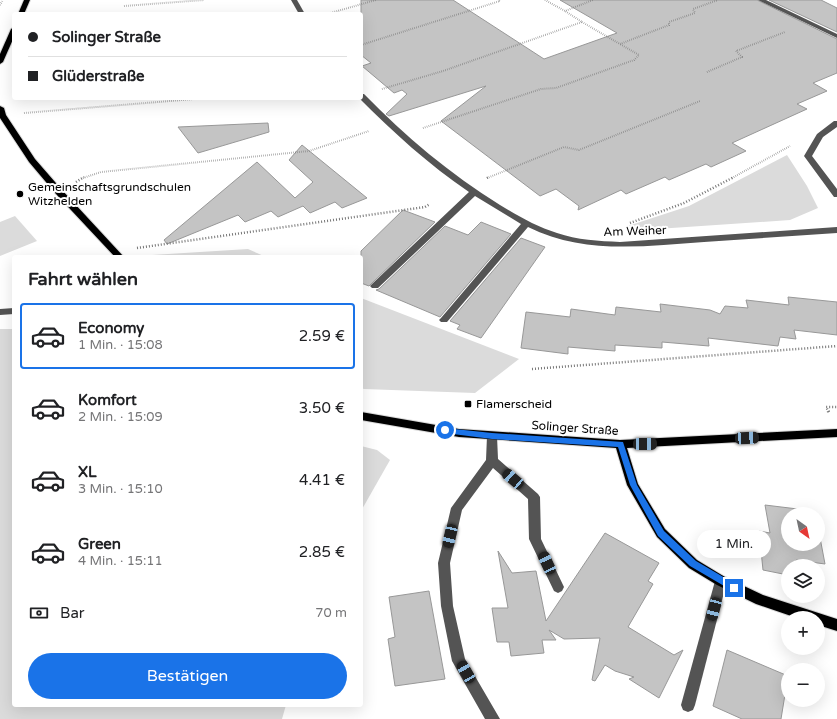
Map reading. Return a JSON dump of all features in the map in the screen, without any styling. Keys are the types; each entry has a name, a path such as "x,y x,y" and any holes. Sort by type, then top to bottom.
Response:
{"main road":[{"path":"22,12 27,0"},
{"path":"0,62 12,34"},
{"path":"1,113 32,160 59,192 117,255"},
{"name":"Solinger Straße","path":"363,416 459,433 620,444 837,433"},
{"path":"620,444 633,485 661,533 693,564 721,581 760,600 794,611"},
{"path":"825,621 837,625"}],"street":[{"path":"294,0 301,12"},
{"path":"761,0 837,36"},
{"name":"Am Weiher","path":"363,98 402,137 473,193 526,224 562,238 596,244 620,245 837,230"},
{"path":"837,123 820,136 808,156 837,195"},
{"path":"375,286 473,193"},
{"path":"444,320 526,224"},
{"path":"0,312 12,311"},
{"path":"492,436 492,461 457,508 444,563 447,606 459,661 493,719"},
{"path":"492,461 534,497 535,539 558,587"},
{"path":"688,705 721,581"}],"path":[{"path":"0,5 3,0"},
{"path":"124,6 204,0"},
{"path":"334,12 376,0"},
{"path":"363,44 500,1 498,0"},
{"path":"402,137 449,119 541,89 556,88 634,60 639,55 545,0"},
{"path":"565,11 593,0"},
{"path":"620,44 669,25 669,22 695,13 694,9 718,0"},
{"path":"382,88 443,71 582,22"},
{"path":"707,72 742,57 736,51 808,23"},
{"path":"1,113 180,100"},
{"path":"465,187 564,147 579,150 700,101"},
{"path":"59,192 85,177 101,172 309,151 388,124"},
{"path":"596,244 610,230 684,203 745,172 790,146"},
{"path":"120,255 137,248 425,207 432,203"},
{"path":"532,369 837,346"}],"shaded area":[{"path":"787,155 807,186 818,208 790,220 642,230 628,226 689,206"},
{"path":"15,216 37,241 0,256 0,222"},
{"path":"248,249 262,255 152,255"},
{"path":"363,299 519,359 475,393 364,389"},
{"path":"0,329 12,329 12,707 285,707 282,719 0,719"},
{"path":"363,446 377,450 390,460 363,507"}],"building":[{"path":"361,0 453,0 544,59 617,33 560,0 757,0 837,39 837,73 813,83 827,91 797,104 807,109 732,143 746,151 711,167 706,164 669,180 665,177 626,194 621,190 578,210 579,206 556,189 540,196 441,121 486,86 389,116 386,114 407,94 402,90 394,93 363,67 371,63 363,57 363,12 361,12"},
{"path":"769,0 821,0 837,8 837,32"},
{"path":"268,123 269,132 198,153 178,127"},
{"path":"302,145 367,198 342,208 335,202 310,213 303,206 278,217 271,211 245,222 238,215 167,244 164,240 257,162 295,198 313,182 289,160"},
{"path":"403,210 435,222 369,286 363,284 363,255 361,255 361,251"},
{"path":"481,222 511,234 440,317 376,290 379,289 445,226 468,235"},
{"path":"521,238 545,247 481,338 457,329 460,325 450,321"},
{"path":"788,297 837,302 837,335 794,330 796,339 780,337 778,346 708,338 709,346 662,342 662,348 615,345 615,351 568,347 568,354 521,348 526,312 570,317 571,309 615,315 616,307 661,312 660,304 710,310 720,314 725,306 748,308 746,300 789,305"},
{"path":"765,505 781,507 781,551 823,551 824,559 781,559 781,574 763,570 759,531 770,533"},
{"path":"605,533 659,563 648,581 653,584 628,627 674,655 683,650 659,698 629,679 634,677 615,671 605,665 595,681 592,680 600,638 564,639 549,630 556,640 542,640 544,653 511,656 509,642 497,642 492,608 508,608 498,551 512,573 536,571 546,621"},
{"path":"429,591 445,679 395,686 388,639 395,637 389,597"},
{"path":"727,650 781,673 781,707 783,707 781,719 742,719 713,706"}],"place":[{"name":"Gemeinschaftsgrundschulen Witzhelden","path":"20,194"},
{"name":"Flamerscheid","path":"468,404"}],"route":[{"path":"445,430 459,433 492,436 620,444 633,485 661,533 693,564 734,588"}]}
